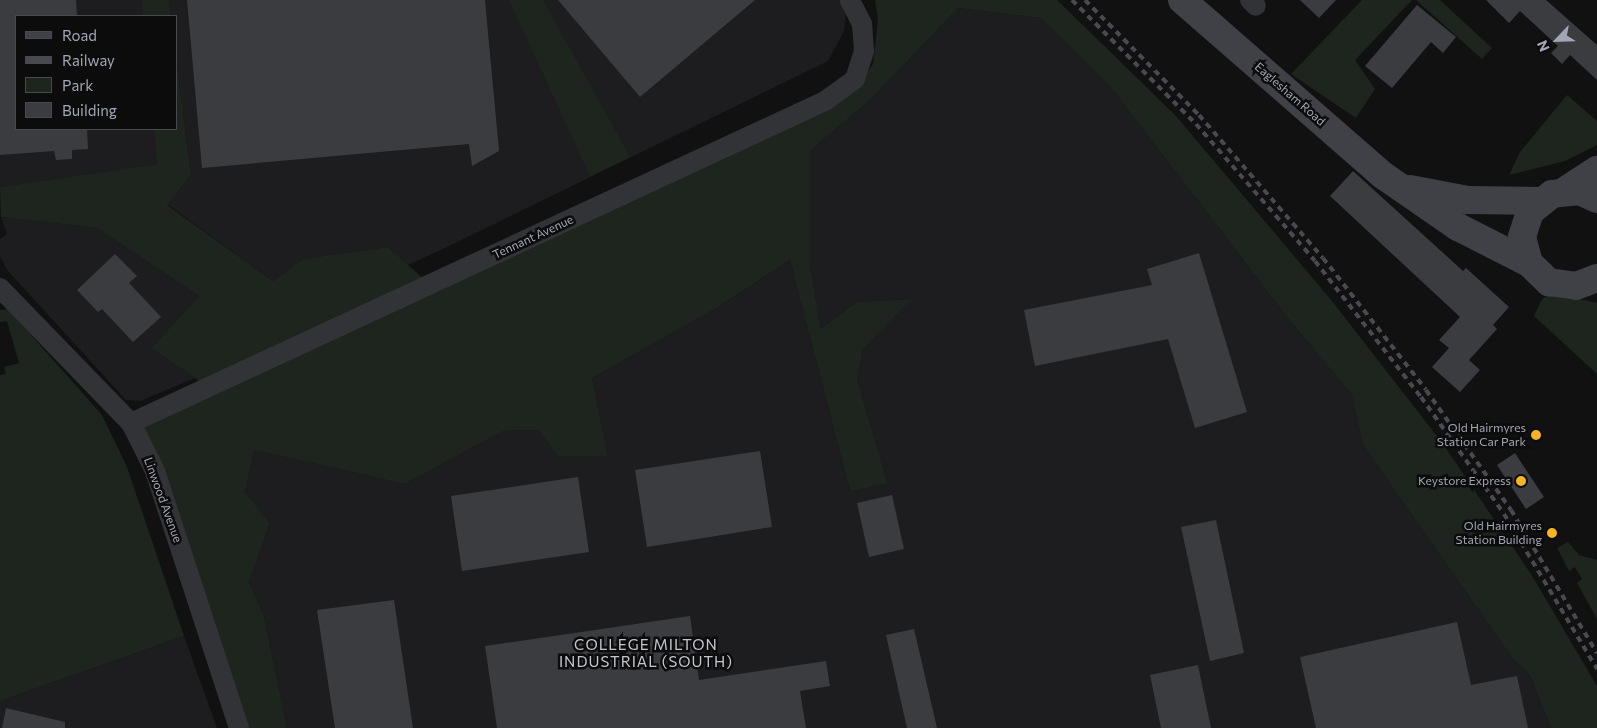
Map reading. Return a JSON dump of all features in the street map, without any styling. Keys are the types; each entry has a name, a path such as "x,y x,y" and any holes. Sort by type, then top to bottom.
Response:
{"main road":[{"name":"Eaglesham Road","path":"1182,0 1398,186 1458,227 1529,263"},
{"path":"1594,284 1576,286 1549,282 1529,263 1522,237 1524,224 1540,201 1566,190 1597,170"},
{"name":"Eaglesham Road","path":"1398,186 1468,200 1540,201"},
{"path":"1566,190 1597,199"}],"street":[{"name":"Tennant Avenue","path":"131,423 825,101 855,79 864,51 862,24 850,0"},
{"name":"Linwood Avenue","path":"0,288 131,423 155,472 239,728"}],"shaded area":[{"path":"0,0 141,0 143,15 15,15 15,130 154,130 158,164 0,187"},
{"path":"169,0 839,0 846,13 844,31 828,61 447,247 408,265 388,247 302,259 273,281 167,204 191,175 178,72 178,15 171,15"},
{"path":"958,8 1042,18 1109,85 1287,317 1353,394 1363,445 1513,659 1530,675 1551,728 287,728 264,616 249,582 270,523 245,492 254,450 405,484 503,431 539,430 608,456 592,378 715,309 790,260 850,491 888,484 857,379 863,349 911,299 856,302 821,329 810,266 810,151 872,98"},
{"path":"1,217 97,228 199,296 151,348 195,378 140,401 126,400 8,271 0,257 0,239 7,234"},
{"path":"184,636 217,728 0,728 0,701"}],"green space":[{"path":"141,0 169,0 171,15 143,15"},
{"path":"509,0 543,0 630,157 590,176"},
{"path":"875,0 1057,0 1176,116 1332,301 1443,444 1531,574 1597,686 1597,728 1551,728 1530,675 1513,659 1363,445 1352,394 1287,317 1109,85 1041,18 958,8 872,98 810,151 810,266 821,329 856,302 912,299 863,349 857,379 888,484 850,491 790,260 715,309 592,378 608,456 558,456 539,430 503,431 405,484 254,450 245,492 270,523 249,582 264,616 287,728 239,728 131,423 208,387 151,348 199,296 97,228 1,217 0,187 157,164 154,130 178,130 178,72 191,175 167,205 273,281 302,259 388,247 436,290 854,92 873,64 878,19"},
{"path":"1362,0 1412,0 1355,60 1375,89 1356,118 1291,74"},
{"path":"1416,0 1440,0 1492,48 1482,59"},
{"path":"1567,95 1597,121 1597,145 1565,161 1509,175 1520,152"},
{"path":"1553,293 1597,303 1597,374 1534,316 1542,299"},
{"path":"8,309 102,415 127,467 184,636 0,701 0,375 6,374 4,367 19,363 7,321 0,322 0,310"},
{"path":"1568,542 1579,555 1597,560 1597,619 1577,583 1582,579 1575,567 1569,571 1557,548"}],"building":[{"path":"0,0 76,0 77,15 15,15 15,130 87,130 88,149 72,150 72,159 56,160 54,151 0,155"},
{"path":"187,0 485,0 499,151 472,166 469,144 202,168"},
{"path":"558,0 755,0 640,97"},
{"path":"1300,0 1336,0 1319,18"},
{"path":"1486,0 1546,0 1597,45 1597,80 1570,55 1562,64 1551,53 1558,46 1520,11 1509,23"},
{"path":"1417,5 1456,37 1443,53 1431,42 1392,88 1365,66"},
{"path":"1353,171 1463,271 1466,268 1509,307 1493,325 1497,329 1469,360 1480,370 1460,392 1432,367 1449,348 1439,340 1460,317 1330,196"},
{"path":"1199,253 1247,412 1195,428 1168,339 1035,366 1024,310 1152,285 1147,269"},
{"path":"115,254 137,276 129,283 161,317 133,342 102,309 98,312 77,290"},
{"path":"760,451 772,527 647,547 635,470"},
{"name":"Keystore Express","path":"1515,453 1544,497 1526,509 1497,465"},
{"path":"578,477 589,552 462,571 451,496"},
{"path":"892,495 904,549 869,557 857,503"},
{"path":"1216,520 1244,653 1210,661 1181,527"},
{"path":"394,600 413,728 335,728 317,610"},
{"path":"690,616 699,680 826,661 830,686 800,691 806,728 497,728 485,646"},
{"path":"1457,622 1471,685 1517,676 1528,728 1316,728 1300,657"},
{"path":"914,629 937,728 907,728 886,635"},
{"path":"1198,665 1211,728 1161,728 1150,675"},
{"path":"6,708 65,722 65,728 2,728"}],"railway":[{"path":"1072,0 1196,124 1315,261 1421,397 1504,514 1597,669"},
{"path":"1085,0 1199,115 1323,258 1426,390 1511,510 1597,653"}],"place":[{"name":"Old Hairmyres Station Car Park","path":"1536,435"},
{"name":"Keystore Express","path":"1521,481"},
{"name":"Old Hairmyres Station Building","path":"1552,533"}],"district":[{"name":"COLLEGE MILTON INDUSTRIAL (SOUTH)","path":"646,652"}]}
